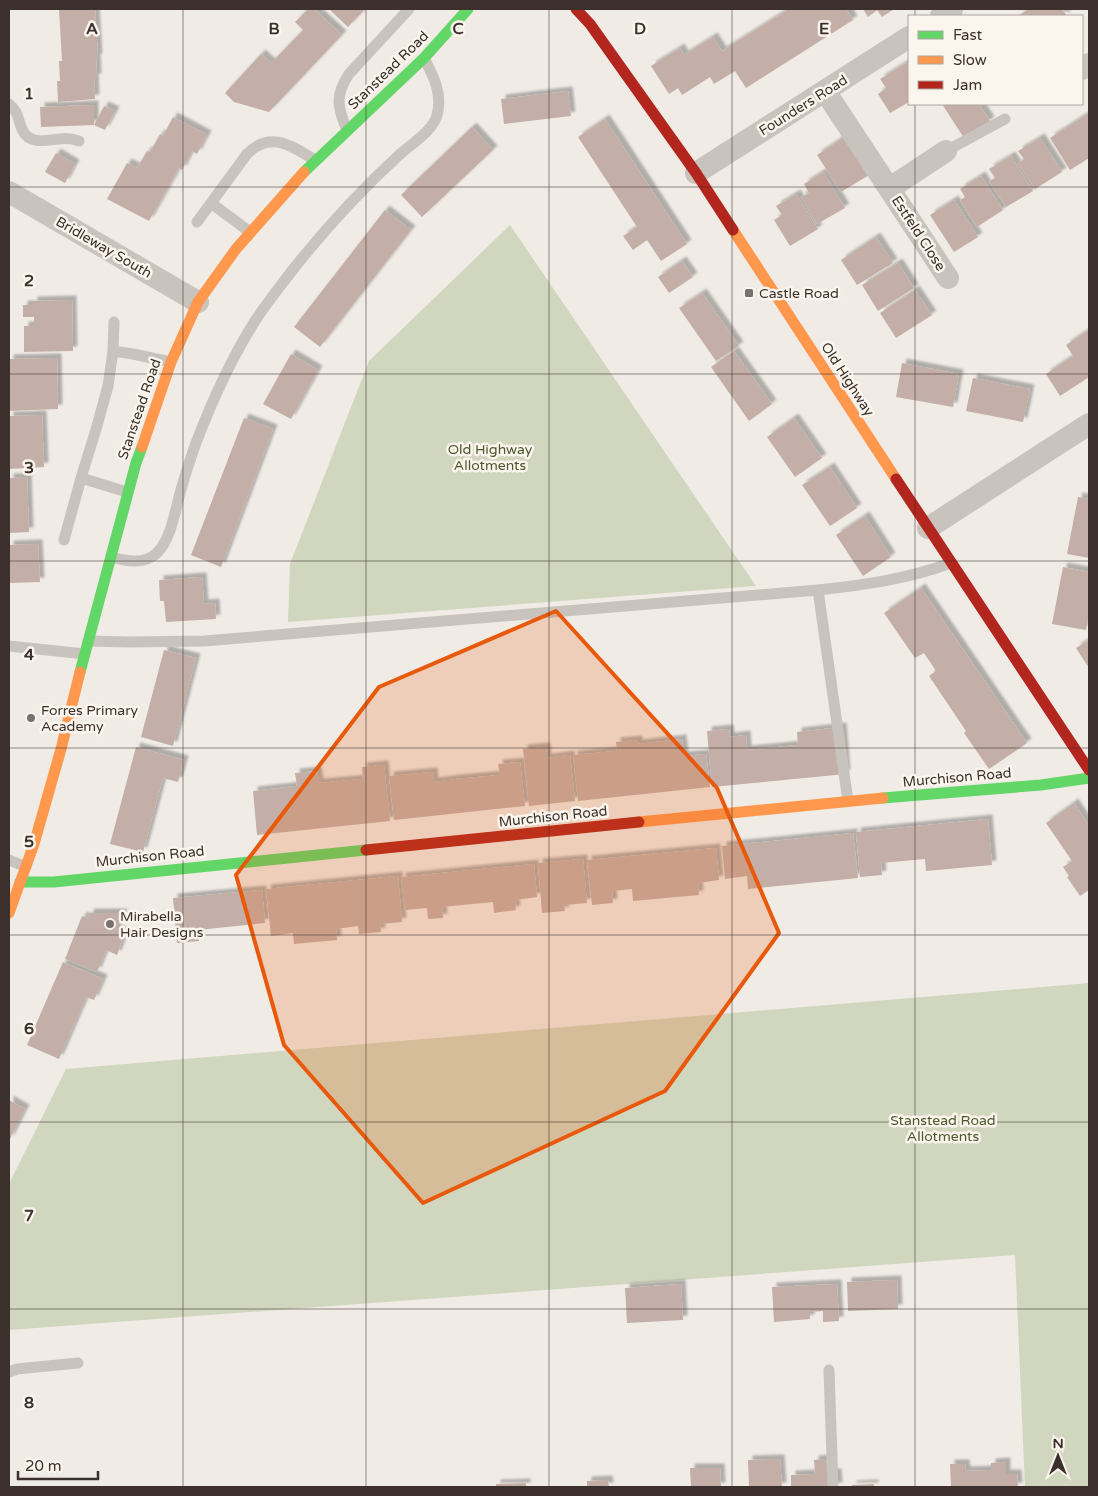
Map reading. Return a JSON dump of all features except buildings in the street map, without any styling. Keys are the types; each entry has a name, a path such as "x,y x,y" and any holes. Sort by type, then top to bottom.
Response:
{"street":[{"name":"Stanstead Road","path":"9,913 26,867 61,749 88,641 145,433 171,362 198,302 224,265 278,199 315,160 424,58 468,9"},
{"name":"Old Highway","path":"576,9 590,24 696,173 1089,770"},
{"path":"941,15 952,9"},
{"name":"Founders Road","path":"696,173 908,38"},
{"name":"Estfeld Close","path":"826,91 948,278"},
{"name":"Estfeld Close","path":"890,188 946,151"},
{"name":"Bridleway South","path":"9,192 198,302"},
{"path":"928,528 1089,424"},
{"name":"Murchison Road","path":"20,882 54,882 848,801 1041,785 1089,778"}],"lane":[{"path":"347,130 338,106 343,82 409,9"},
{"path":"111,557 130,562 144,560 156,554 165,542 183,481 210,409 234,359 256,320 315,242 354,199 428,130 437,116 439,98 435,78 424,58"},
{"path":"9,104 16,110 22,129 30,138 42,141 61,139 79,141"},
{"path":"946,151 1005,119"},
{"path":"196,222 254,147 270,141 279,142 315,160"},
{"path":"211,203 250,232"},
{"path":"64,540 102,410 111,370 114,322"},
{"path":"113,351 171,362"},
{"path":"81,478 128,492"},
{"path":"88,641 204,642 818,590 889,581 951,563"},
{"path":"818,590 848,801"},
{"path":"9,646 85,654"},
{"path":"9,860 26,867"},
{"path":"9,1372 17,1369 78,1363"},
{"path":"829,1370 833,1487"}],"highlighted area":[{"path":"556,611 717,788 779,933 665,1091 423,1203 284,1045 236,875 379,687"}],"green space":[{"name":"Old Highway Allotments","path":"510,225 756,586 288,622 290,564 369,361"},
{"name":"Stanstead Road Allotments","path":"1089,983 1089,1487 1025,1487 1015,1255 9,1330 9,1184 66,1069"}],"traffic: fast":[{"path":"304,172 424,58 468,9"},
{"path":"80,672 136,463 142,447"},
{"path":"883,798 1041,785 1089,778"},
{"path":"20,882 54,882 366,850"}],"traffic: slow":[{"path":"142,447 171,362 198,302 236,249 304,172"},
{"path":"733,230 896,479"},
{"path":"9,913 34,844 61,749 80,672"},
{"path":"639,822 883,798"}],"traffic: jam":[{"path":"576,9 590,24 696,173 733,230"},
{"path":"896,479 1089,770"},
{"path":"366,850 639,822"}],"place":[{"name":"Castle Road","path":"749,293"},
{"name":"Forres Primary Academy","path":"31,718"},
{"name":"Mirabella Hair Designs","path":"110,924"}]}
